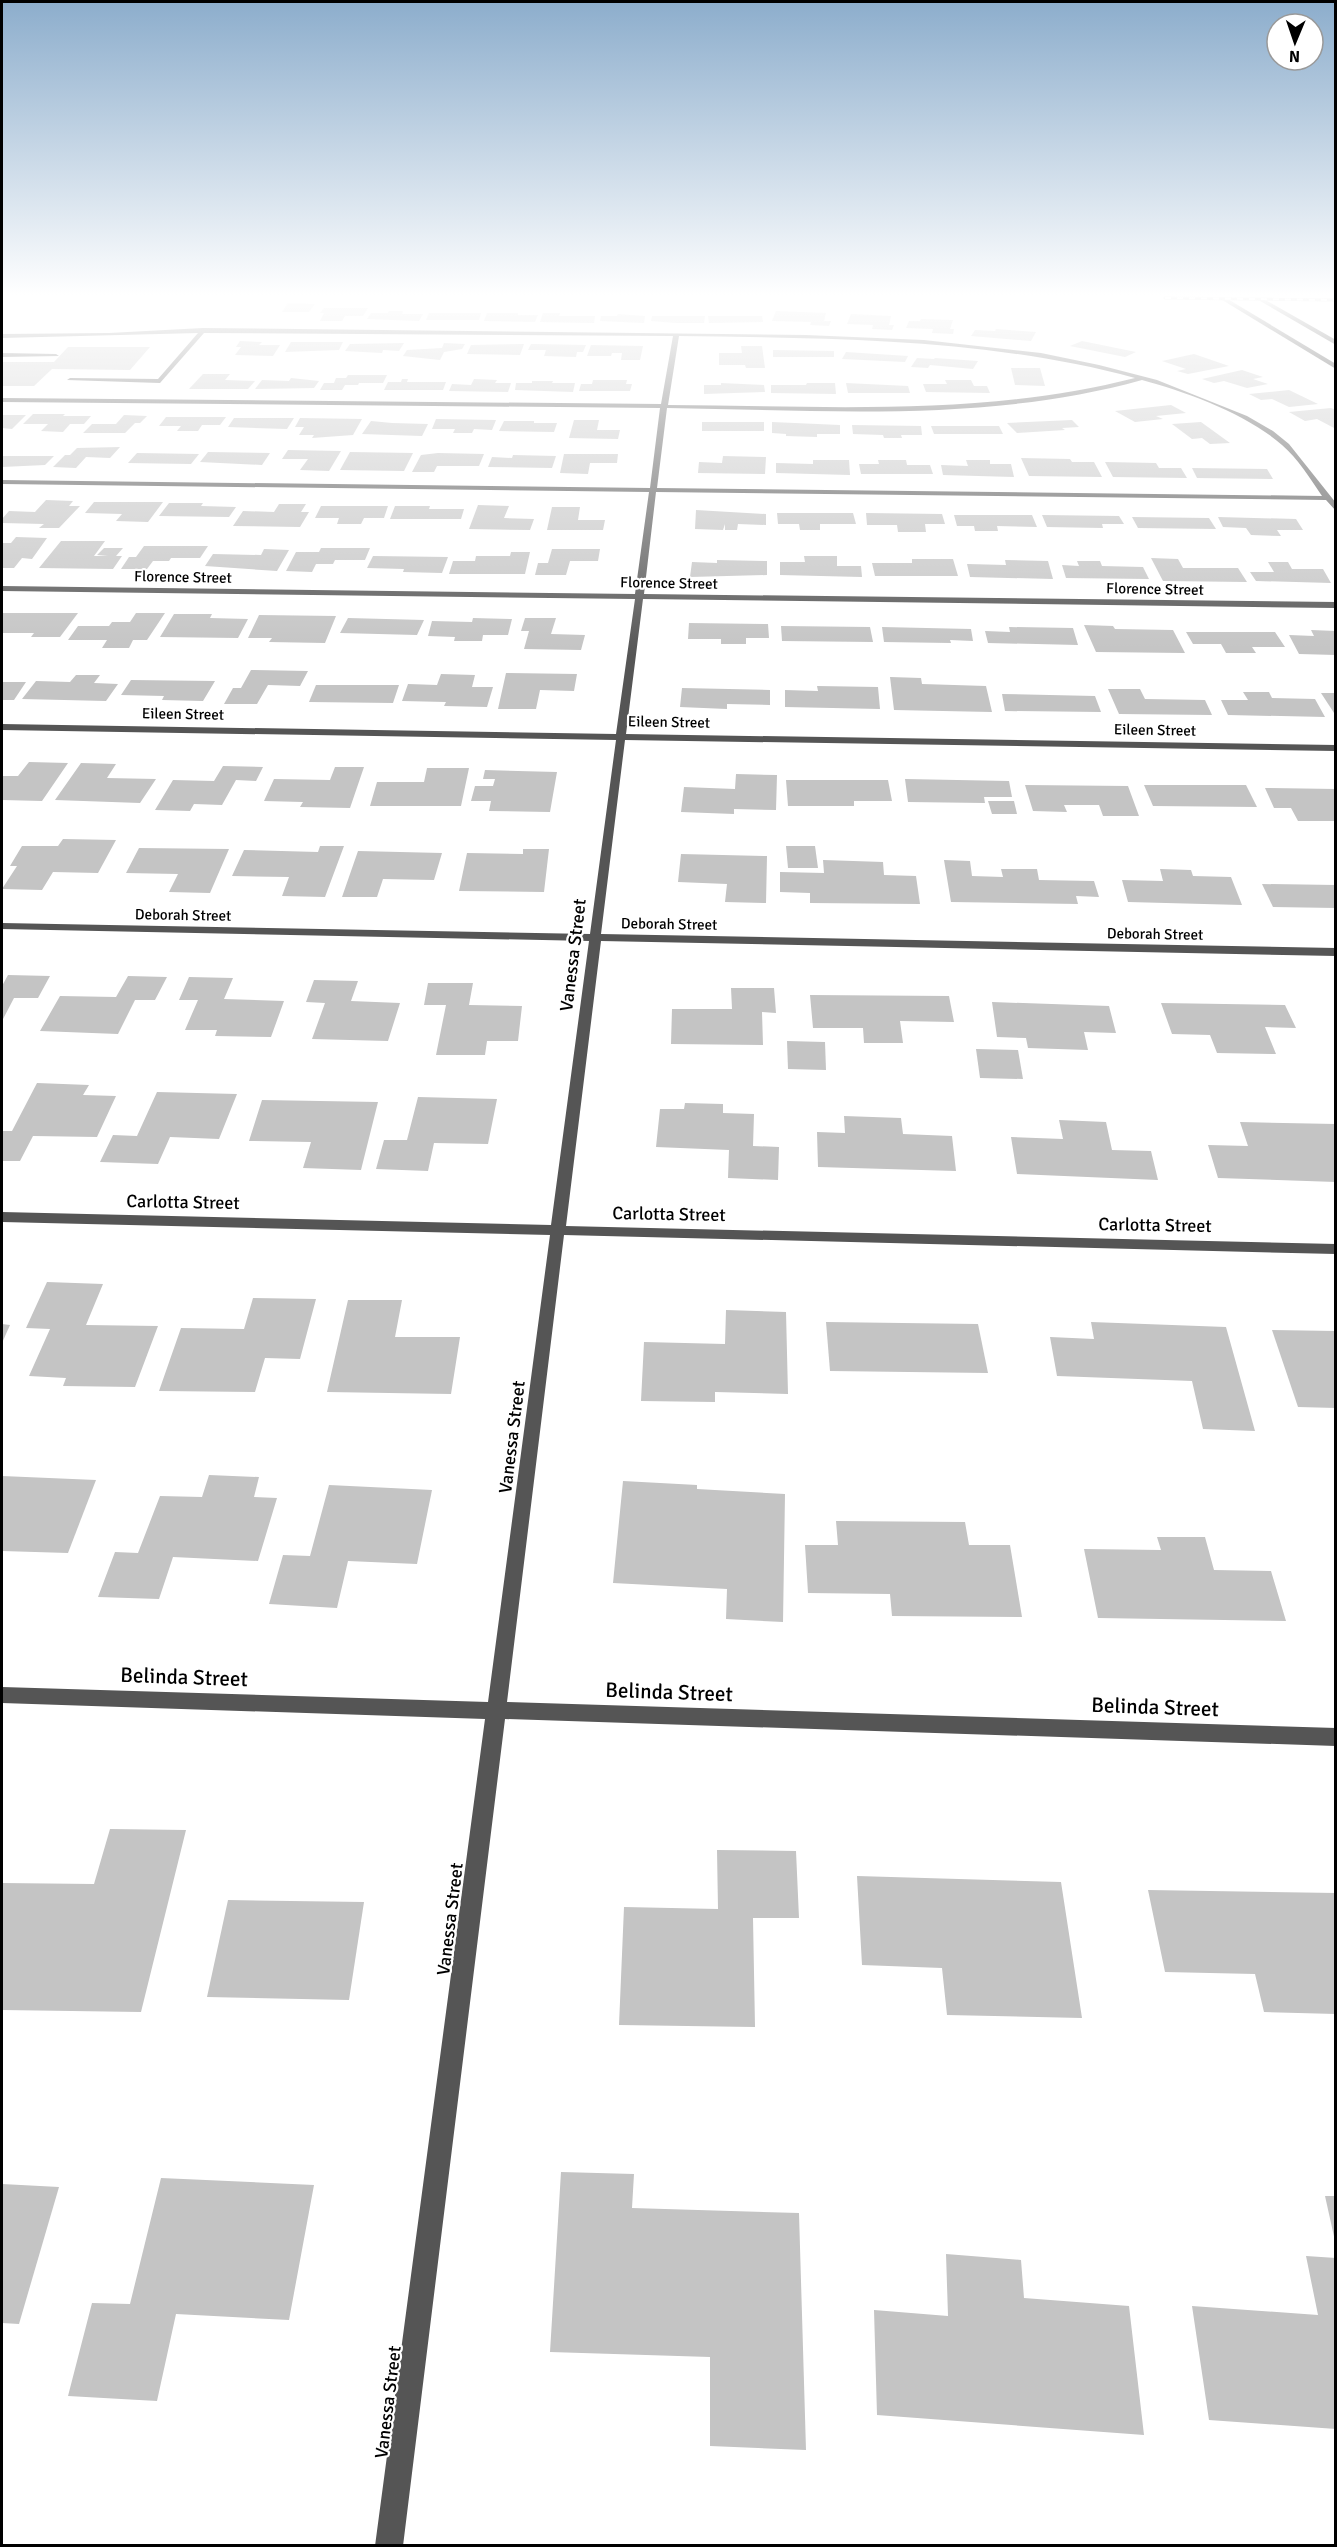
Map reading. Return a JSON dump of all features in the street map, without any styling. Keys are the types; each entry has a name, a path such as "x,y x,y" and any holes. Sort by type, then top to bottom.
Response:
{"street":[{"name":"Vanessa Street","path":"389,2546 663,417"},
{"path":"1241,417 1261,426 1290,449 1335,509"},
{"path":"2,482 1327,498"},
{"name":"Florence Street","path":"2,588 1335,605"},
{"name":"Eileen Street","path":"2,727 1335,748"},
{"name":"Deborah Street","path":"2,927 1335,952"},
{"name":"Carlotta Street","path":"2,1217 1335,1249"},
{"name":"Belinda Street","path":"2,1695 1335,1737"}],"building":[{"path":"2,417 24,417 12,429 2,428"},
{"path":"30,417 90,417 84,424 70,424 63,432 41,431 48,424 23,424"},
{"path":"122,417 146,417 140,423 135,423 125,433 83,433 92,424 116,424"},
{"path":"166,417 226,417 220,425 202,425 198,431 177,431 181,426 159,426"},
{"path":"1126,417 1158,417 1163,419 1135,422"},
{"path":"1298,417 1336,417 1336,429 1317,419 1305,421"},
{"path":"234,418 294,418 287,429 228,427"},
{"path":"300,418 362,419 353,435 312,438 314,435 299,435 304,427 295,427"},
{"path":"436,419 496,420 492,430 474,429 472,433 453,433 455,429 432,429"},
{"path":"574,420 599,420 597,430 620,430 618,439 569,438"},
{"path":"1072,420 1079,427 1017,433 1007,423"},
{"path":"371,421 428,424 422,436 362,434"},
{"path":"504,421 557,423 554,432 499,431"},
{"path":"702,422 764,422 764,431 702,431"},
{"path":"772,422 840,425 840,434 817,434 817,437 786,436 786,434 772,433"},
{"path":"1201,422 1230,443 1210,444 1202,438 1192,439 1172,424"},
{"path":"852,425 921,426 922,435 884,438 883,435 853,434"},
{"path":"931,426 999,426 1003,434 934,434"},
{"path":"120,447 110,458 86,457 76,468 53,467 65,455 70,455 77,448"},
{"path":"288,450 341,451 329,471 300,470 308,459 282,459"},
{"path":"208,452 270,453 262,465 200,462"},
{"path":"350,452 413,453 404,471 340,470"},
{"path":"137,453 199,454 191,464 128,463"},
{"path":"484,454 479,466 437,466 434,472 412,472 421,455"},
{"path":"564,454 618,454 617,463 590,463 588,474 560,473"},
{"path":"513,455 556,456 552,468 488,467 492,457 512,458"},
{"path":"2,456 54,456 45,465 2,467"},
{"path":"723,456 766,457 765,474 698,473 699,462 722,463"},
{"path":"1021,458 1094,462 1102,477 1029,476"},
{"path":"813,460 849,460 850,475 776,473 776,463 813,464"},
{"path":"878,460 906,460 907,465 930,465 933,474 861,474 859,464 879,464"},
{"path":"966,460 990,460 990,464 1011,464 1014,477 943,475 941,465 968,466"},
{"path":"1105,462 1156,463 1159,468 1181,468 1187,478 1113,477"},
{"path":"1192,468 1267,469 1273,479 1197,478"},
{"path":"46,500 73,501 69,506 80,506 59,528 39,528 44,524 2,523 2,519 9,511 35,512"},
{"path":"94,502 163,502 148,522 116,521 122,514 85,513"},
{"path":"169,503 203,503 201,506 236,507 229,517 159,516"},
{"path":"279,504 306,504 301,512 309,512 300,527 233,526 243,511 274,512"},
{"path":"478,505 509,506 504,518 534,519 530,530 469,529"},
{"path":"321,506 388,506 384,518 364,518 361,524 337,524 339,518 315,518"},
{"path":"395,506 464,509 461,519 390,519"},
{"path":"552,507 580,507 578,520 605,520 603,530 547,530"},
{"path":"696,510 766,514 766,525 738,524 737,530 725,530 725,524 723,530 695,529"},
{"path":"777,513 853,513 856,524 820,524 820,530 800,530 799,524 778,524"},
{"path":"866,513 942,514 945,524 925,524 926,532 898,532 897,525 867,525"},
{"path":"954,515 1032,515 1037,527 997,526 998,531 975,531 974,526 957,526"},
{"path":"1042,515 1119,516 1124,524 1102,524 1103,528 1047,527"},
{"path":"1132,517 1209,518 1216,529 1138,528"},
{"path":"1218,517 1296,519 1303,530 1277,530 1281,536 1251,535 1246,528 1223,527"},
{"path":"16,537 47,538 32,559 22,558 14,568 2,568 2,543 11,543"},
{"path":"61,541 105,541 94,556 108,556 97,555 104,548 123,548 116,556 122,556 113,569 39,568"},
{"path":"144,546 208,546 200,558 171,558 169,561 153,561 147,569 121,569 129,557 136,557"},
{"path":"321,548 370,548 365,560 335,560 333,564 316,564 312,572 286,571 296,552 319,552"},
{"path":"264,549 289,550 277,571 205,566 213,554 261,555"},
{"path":"552,549 600,549 598,561 570,561 566,575 535,575 538,563 548,563"},
{"path":"511,552 530,552 525,574 449,574 453,561 475,561 476,556 510,556"},
{"path":"373,556 448,557 442,573 367,568"},
{"path":"804,556 837,556 837,566 861,566 862,577 780,575 780,562 805,562"},
{"path":"1151,558 1178,559 1183,568 1238,568 1247,582 1163,581"},
{"path":"912,559 953,559 958,576 875,576 872,563 912,563"},
{"path":"717,560 767,561 767,575 690,577 692,562 717,563"},
{"path":"1005,560 1048,561 1053,579 970,577 967,564 1006,565"},
{"path":"1077,561 1100,561 1102,566 1143,567 1149,579 1066,578 1062,565 1079,566"},
{"path":"1268,562 1288,562 1292,569 1323,569 1331,583 1256,581 1250,572 1274,572"},
{"path":"2,613 78,613 60,637 31,637 34,633 2,633"},
{"path":"136,613 165,613 147,640 133,640 129,648 102,648 107,640 68,640 78,626 109,626 112,622 130,622"},
{"path":"174,614 212,614 210,618 248,619 238,638 160,637"},
{"path":"259,615 336,616 325,643 269,642 272,638 248,638"},
{"path":"348,618 424,620 417,635 340,633"},
{"path":"473,618 512,619 508,635 483,635 482,641 454,641 455,637 428,636 432,621 472,622"},
{"path":"525,618 556,618 551,634 585,635 581,650 524,649 529,631 521,631"},
{"path":"689,623 768,624 769,638 746,638 746,644 721,644 721,639 688,639"},
{"path":"1084,625 1113,626 1115,629 1173,630 1185,653 1096,652"},
{"path":"781,626 870,627 873,642 782,641"},
{"path":"882,627 971,629 973,641 884,642"},
{"path":"1009,627 1073,628 1078,645 988,643 985,631 1010,632"},
{"path":"1311,630 1336,631 1336,655 1299,654 1289,635 1314,636"},
{"path":"1186,632 1275,632 1285,647 1252,647 1256,653 1226,653 1221,644 1193,644"},
{"path":"251,670 308,671 300,686 268,685 257,704 224,704 233,688 241,688"},
{"path":"506,673 577,674 574,691 540,690 536,709 498,709"},
{"path":"441,674 475,675 472,687 493,687 487,707 444,706 446,702 402,701 408,684 437,685"},
{"path":"76,675 100,675 94,683 118,684 106,701 22,699 36,681 70,682"},
{"path":"890,677 921,678 922,684 986,686 992,712 894,710"},
{"path":"131,680 215,681 203,701 162,700 164,696 121,695"},
{"path":"2,682 26,682 14,700 2,700"},
{"path":"316,685 399,685 393,703 309,702"},
{"path":"817,686 878,687 880,709 785,707 785,690 818,691"},
{"path":"682,688 770,690 770,705 727,704 727,709 680,707"},
{"path":"1108,689 1140,689 1145,699 1205,700 1212,715 1119,714"},
{"path":"1243,692 1269,692 1272,698 1315,699 1325,717 1228,715 1221,700 1248,700"},
{"path":"1321,693 1336,693 1336,716"},
{"path":"1002,694 1095,696 1101,712 1005,711"},
{"path":"29,762 68,763 42,801 2,800 2,776 18,776"},
{"path":"81,763 116,764 107,778 156,779 140,803 55,800"},
{"path":"223,766 263,767 256,781 236,780 222,805 194,804 190,811 155,810 173,780 214,781"},
{"path":"335,767 364,767 350,808 300,807 303,802 264,801 274,779 330,780"},
{"path":"427,768 469,768 461,806 370,806 377,782 424,782"},
{"path":"485,770 557,772 550,812 489,811 491,801 471,801 475,786 493,786 495,779 483,779"},
{"path":"736,774 777,775 776,810 734,809 734,814 681,812 684,787 735,789"},
{"path":"905,779 1009,781 1012,797 984,797 985,803 908,802"},
{"path":"786,780 888,780 892,801 854,801 854,806 788,806"},
{"path":"1025,785 1128,786 1139,816 1103,816 1099,805 1064,805 1067,812 1033,811"},
{"path":"1144,785 1246,785 1257,807 1153,806"},
{"path":"1265,788 1336,789 1336,821 1298,821 1291,808 1274,808"},
{"path":"988,801 1014,801 1017,814 992,814"},
{"path":"63,839 116,840 98,873 53,872 42,890 2,889 17,866 10,866 22,846 58,846"},
{"path":"320,846 344,846 325,897 282,896 289,877 232,876 244,850 318,852"},
{"path":"786,846 815,846 818,868 788,868"},
{"path":"139,848 229,849 210,893 169,892 178,874 126,873"},
{"path":"523,849 549,849 544,892 459,891 467,853 523,854"},
{"path":"358,851 442,853 434,880 383,879 377,897 342,897"},
{"path":"681,854 767,856 766,903 725,902 727,884 678,882"},
{"path":"823,860 883,862 884,875 916,876 920,904 810,903 810,893 780,892 780,872 824,873"},
{"path":"944,860 970,861 972,876 1003,877 1001,869 1037,869 1039,880 1094,881 1099,897 1076,896 1078,904 951,902"},
{"path":"1160,869 1191,870 1193,876 1231,877 1242,905 1128,902 1122,880 1163,881"},
{"path":"1262,884 1336,885 1336,908 1273,907"},
{"path":"8,975 50,976 38,998 14,998 2,1021 2,986"},
{"path":"128,976 167,977 155,1000 135,1000 118,1034 40,1031 60,996 116,997"},
{"path":"189,977 233,978 224,999 284,1001 271,1037 215,1036 217,1030 185,1030 198,1000 179,1000"},
{"path":"314,980 358,981 351,1001 400,1003 388,1041 312,1039 325,1003 306,1002"},
{"path":"428,983 473,983 469,1005 522,1006 518,1041 487,1041 485,1055 436,1055 446,1005 424,1005"},
{"path":"731,988 774,988 776,1013 762,1012 763,1045 671,1044 672,1009 732,1009"},
{"path":"810,995 949,996 954,1022 900,1021 903,1043 864,1043 863,1028 813,1028"},
{"path":"992,1002 1109,1006 1116,1033 1084,1032 1088,1050 1028,1048 1026,1038 997,1037"},
{"path":"1161,1003 1285,1005 1296,1028 1265,1027 1276,1054 1217,1053 1210,1035 1172,1034"},
{"path":"787,1041 825,1042 826,1070 788,1069"},
{"path":"976,1049 1018,1050 1023,1079 980,1078"},
{"path":"37,1083 89,1085 83,1095 116,1096 97,1137 33,1136 20,1161 2,1161 2,1131 12,1131"},
{"path":"157,1092 237,1094 219,1139 170,1137 158,1164 100,1162 113,1135 137,1136"},
{"path":"418,1097 497,1099 488,1144 434,1143 428,1171 376,1169 384,1140 407,1140"},
{"path":"262,1100 378,1102 361,1170 303,1168 311,1142 249,1141"},
{"path":"685,1103 723,1104 723,1113 754,1114 753,1146 779,1147 778,1180 728,1178 729,1150 656,1147 660,1109 684,1109"},
{"path":"844,1116 901,1118 903,1134 952,1136 956,1171 818,1167 817,1132 845,1133"},
{"path":"1059,1120 1106,1122 1112,1150 1151,1151 1158,1180 1017,1174 1011,1137 1063,1139"},
{"path":"1240,1122 1336,1124 1336,1182 1218,1178 1208,1145 1248,1146"},
{"path":"47,1282 103,1284 86,1325 158,1326 135,1387 63,1386 66,1378 29,1376 50,1329 26,1328"},
{"path":"253,1298 316,1299 300,1359 265,1358 255,1392 159,1391 181,1328 244,1329"},
{"path":"348,1300 402,1300 395,1337 460,1337 451,1394 327,1392"},
{"path":"726,1310 786,1312 788,1394 715,1392 715,1402 641,1401 644,1342 725,1344"},
{"path":"826,1322 978,1324 988,1373 830,1371"},
{"path":"1091,1322 1226,1327 1255,1431 1203,1429 1192,1381 1057,1376 1050,1337 1094,1339"},
{"path":"2,1324 10,1325 2,1343"},
{"path":"1272,1330 1336,1331 1336,1408 1298,1407"},
{"path":"209,1475 259,1477 254,1497 277,1498 258,1561 173,1557 159,1599 98,1597 115,1552 138,1553 160,1496 202,1497"},
{"path":"2,1476 96,1480 68,1553 2,1551"},
{"path":"623,1481 697,1485 697,1489 785,1494 783,1622 726,1619 727,1589 613,1583"},
{"path":"329,1485 432,1490 417,1564 348,1561 337,1608 269,1604 283,1555 310,1556"},
{"path":"836,1521 965,1522 969,1545 1010,1545 1022,1617 892,1616 890,1594 808,1593 805,1545 838,1545"},
{"path":"1157,1537 1205,1537 1214,1570 1271,1571 1286,1621 1098,1618 1084,1549 1161,1550"},
{"path":"110,1829 186,1830 141,2012 2,2010 2,1883 94,1884"},
{"path":"717,1850 796,1851 799,1918 753,1918 755,2027 619,2025 624,1907 718,1909"},
{"path":"857,1876 1061,1882 1082,2018 947,2015 942,1968 862,1965"},
{"path":"1148,1890 1336,1893 1336,2014 1264,2012 1255,1974 1165,1972"},
{"path":"228,1900 364,1902 349,2000 207,1997"},
{"path":"561,2172 634,2174 632,2208 799,2213 806,2450 710,2446 710,2357 550,2352"},
{"path":"161,2178 314,2185 289,2320 176,2314 157,2401 68,2396 92,2303 130,2304"},
{"path":"2,2184 59,2187 19,2324 2,2323"},
{"path":"1325,2196 1336,2196 1336,2241 1335,2241"},
{"path":"946,2254 1021,2260 1024,2298 1129,2306 1144,2435 877,2415 874,2310 948,2316"},
{"path":"1306,2256 1336,2258 1336,2429 1209,2420 1192,2306 1318,2315"}]}
